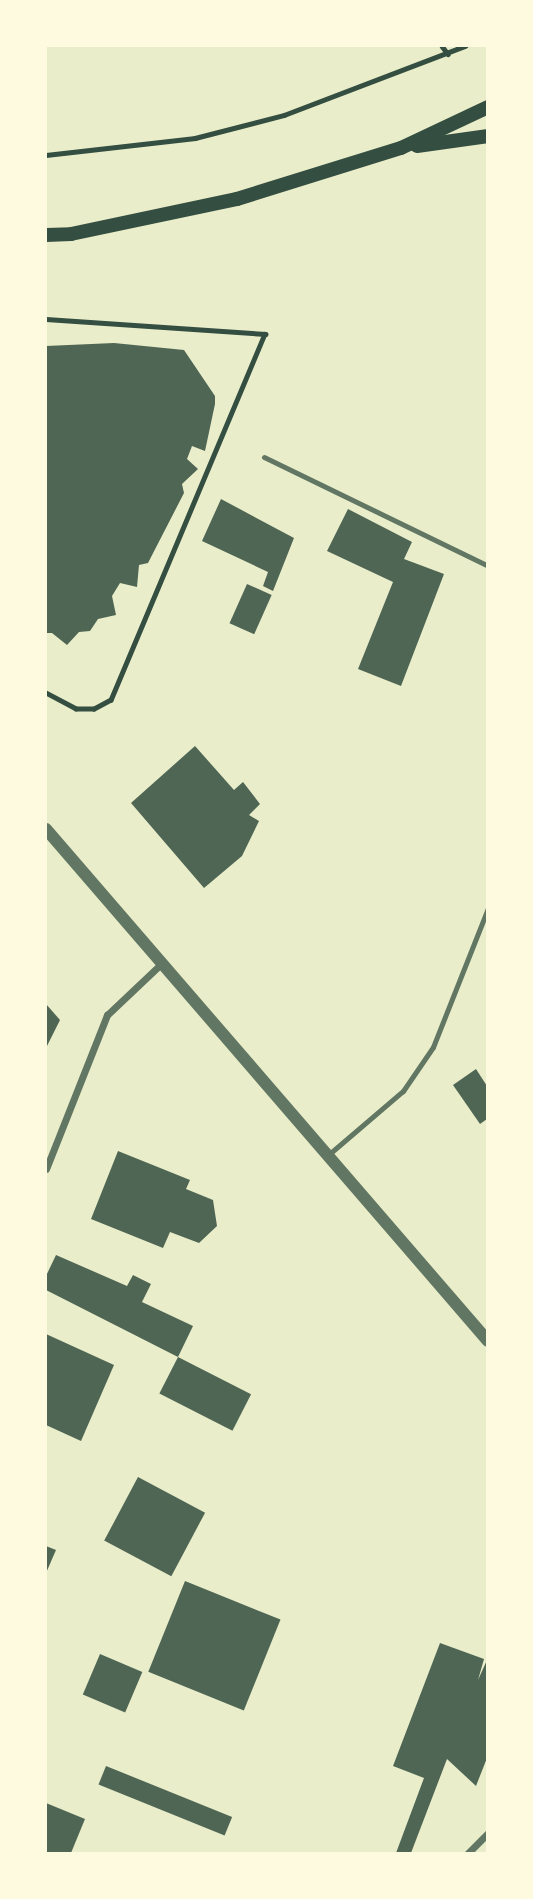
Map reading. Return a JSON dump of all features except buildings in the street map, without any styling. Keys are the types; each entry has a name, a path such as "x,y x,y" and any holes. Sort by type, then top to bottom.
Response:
{"main road":[{"path":"46,235 71,234 237,198 401,148 488,107"},
{"path":"401,148 488,136"}],"street":[{"path":"46,829 163,962 326,1157 488,1341"},
{"path":"46,1169 107,1015 163,962"},
{"path":"467,1853 488,1833"}],"lane":[{"path":"264,457 488,566"},
{"path":"326,1157 403,1091 433,1047 488,908"}],"path":[{"path":"442,46 448,54"},
{"path":"46,155 195,138 284,115 465,46"},
{"path":"46,319 265,334 111,700 94,709 76,709 46,693"}]}
